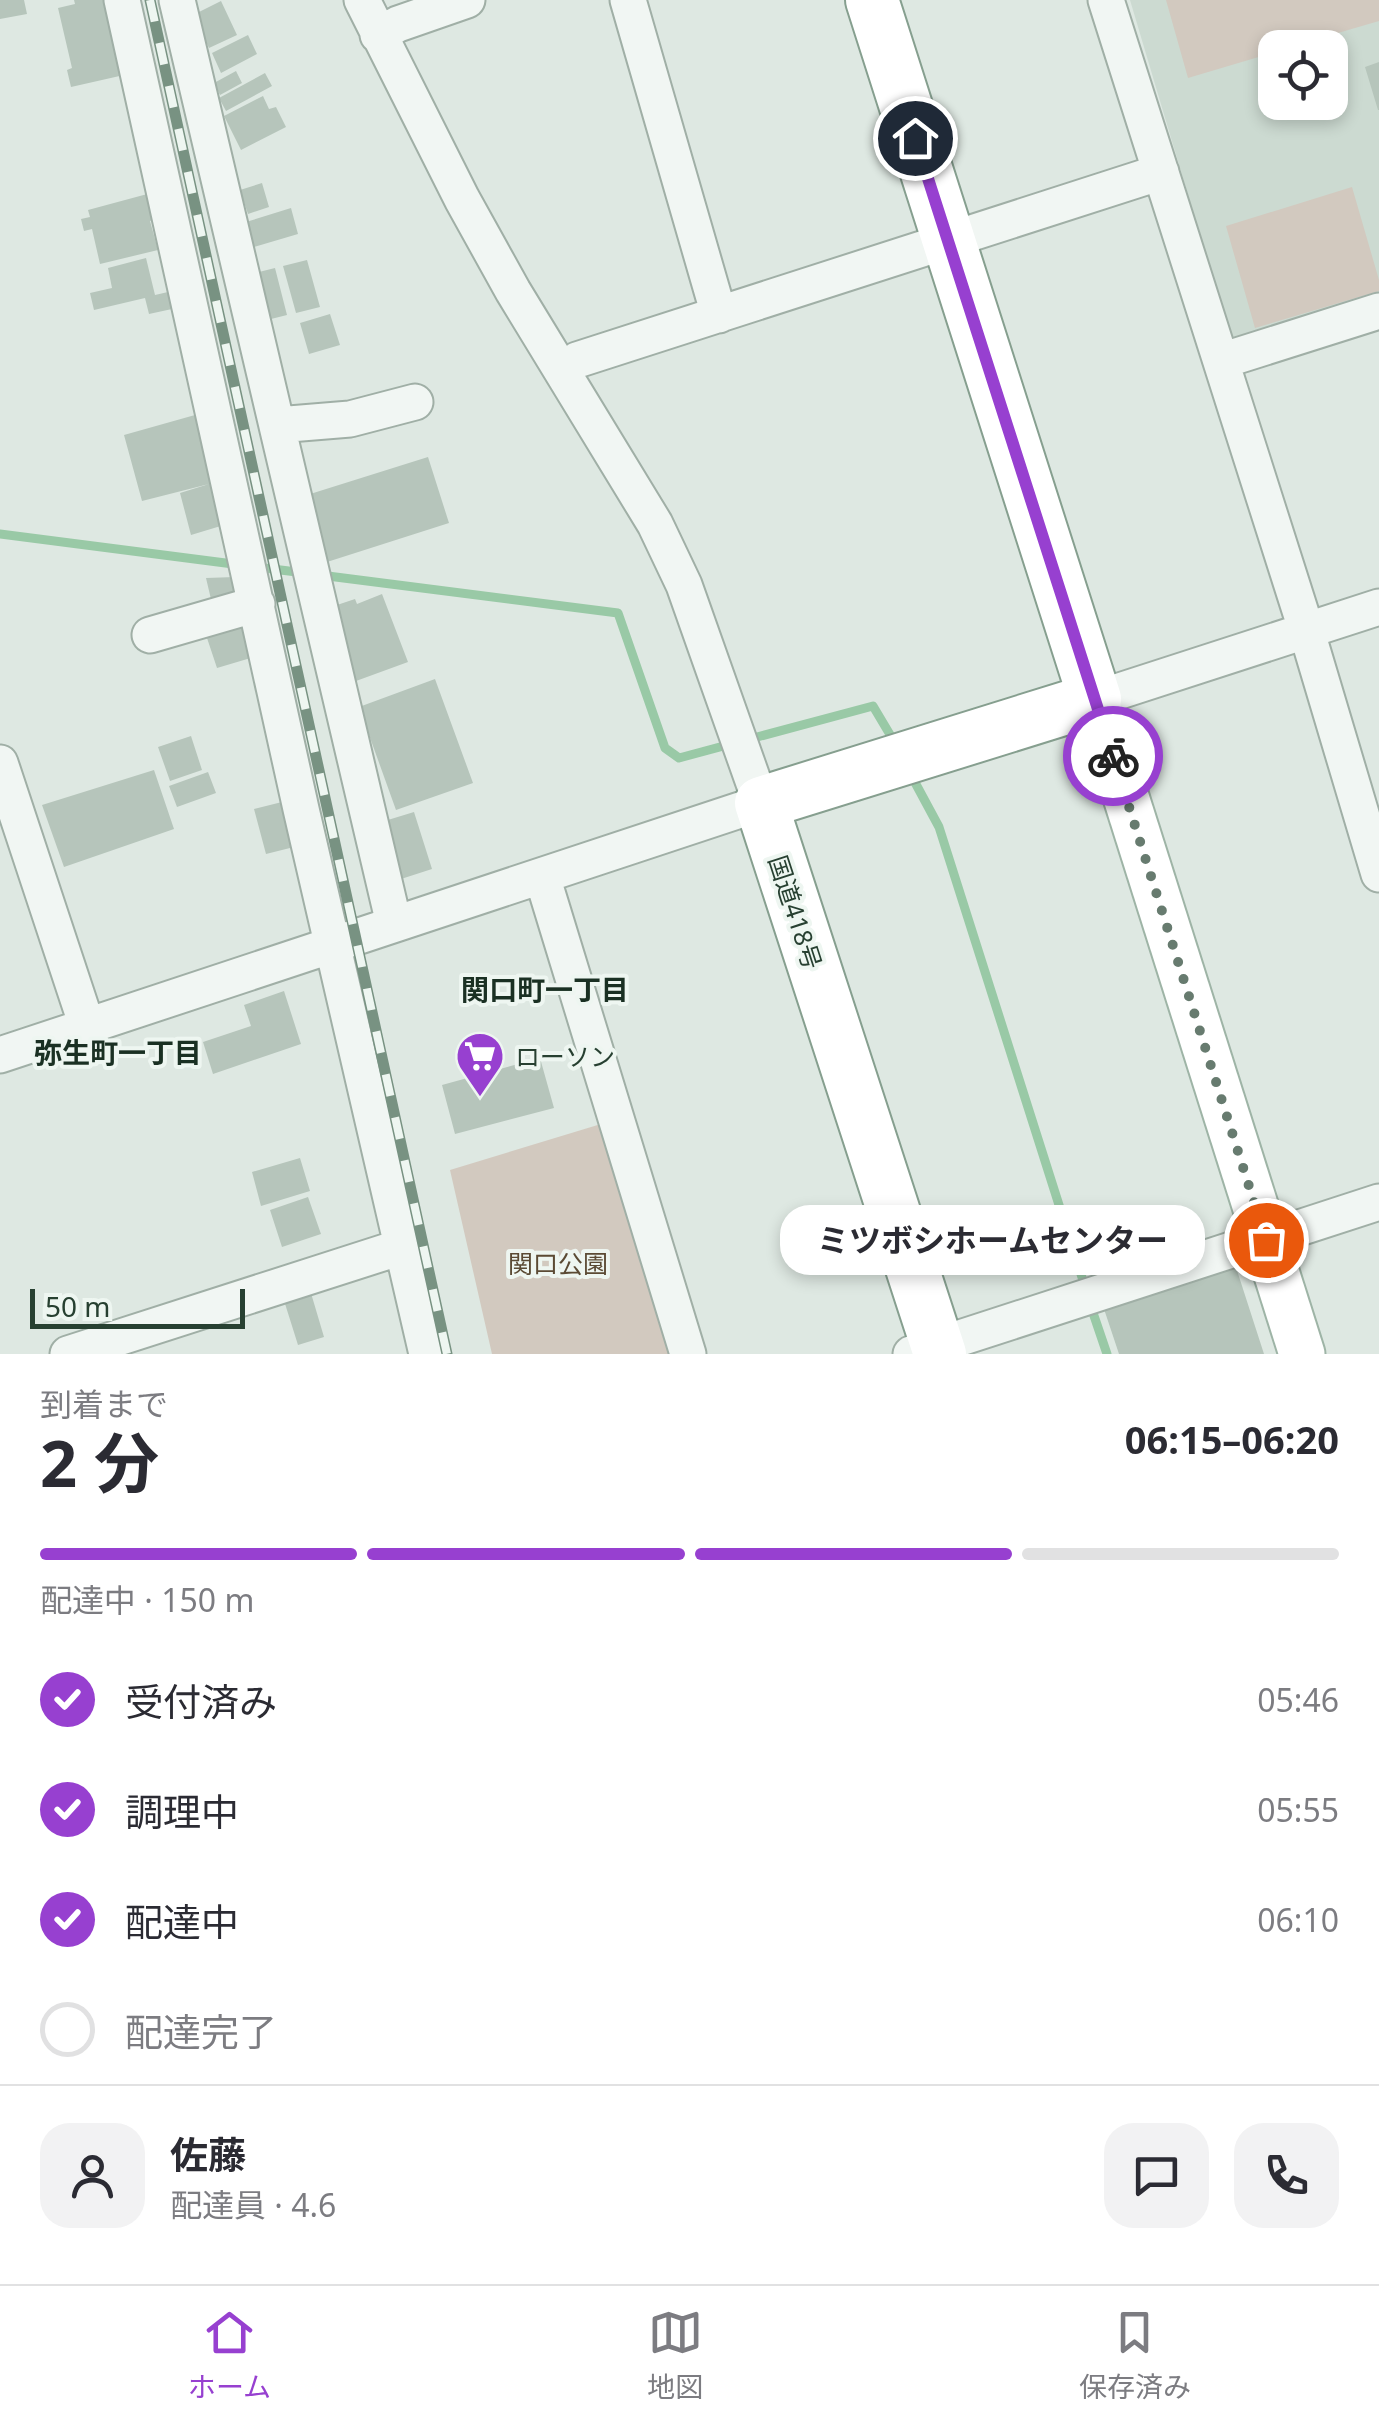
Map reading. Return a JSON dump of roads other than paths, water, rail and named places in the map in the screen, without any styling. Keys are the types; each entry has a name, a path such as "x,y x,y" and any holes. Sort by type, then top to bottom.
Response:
{"highway":[{"path":"761,803 1095,699 872,0"},
{"name":"国道418号","path":"761,803 929,1351"}],"main road":[{"path":"1095,699 1302,1354"}],"street":[{"path":"122,0 332,946 427,1354"},
{"path":"177,0 394,924"},
{"path":"0,1055 761,803 684,585 655,524 471,214 362,0"},
{"path":"378,35 467,0"},
{"path":"628,0 720,314"},
{"path":"1106,0 1306,630 1379,874"},
{"path":"562,371 577,360 1161,172"},
{"path":"1221,361 1379,311"},
{"path":"277,424 350,420 415,402"},
{"path":"150,635 250,577"},
{"path":"1095,699 1379,607"},
{"path":"0,764 87,1026"},
{"path":"542,876 688,1354"},
{"path":"929,1351 1379,1202"},
{"path":"68,1354 400,1247"}],"waterway":[{"path":"0,534 241,565"},
{"path":"256,567 305,573"},
{"path":"320,575 618,613 665,748 679,758 731,744"},
{"path":"746,740 873,706 895,743"},
{"path":"911,775 939,827 1086,1290"},
{"path":"1090,1304 1107,1354"}],"railway":[{"path":"150,0 447,1354"}],"place":[{"name":"ローソン","path":"480,1098"},
{"name":"ミツボシホームセンター","path":"1266,1240"}],"district":[{"name":"関口町一丁目","path":"545,989"},
{"name":"弥生町一丁目","path":"118,1052"}],"park label":[{"name":"関口公園","path":"558,1263"}]}
